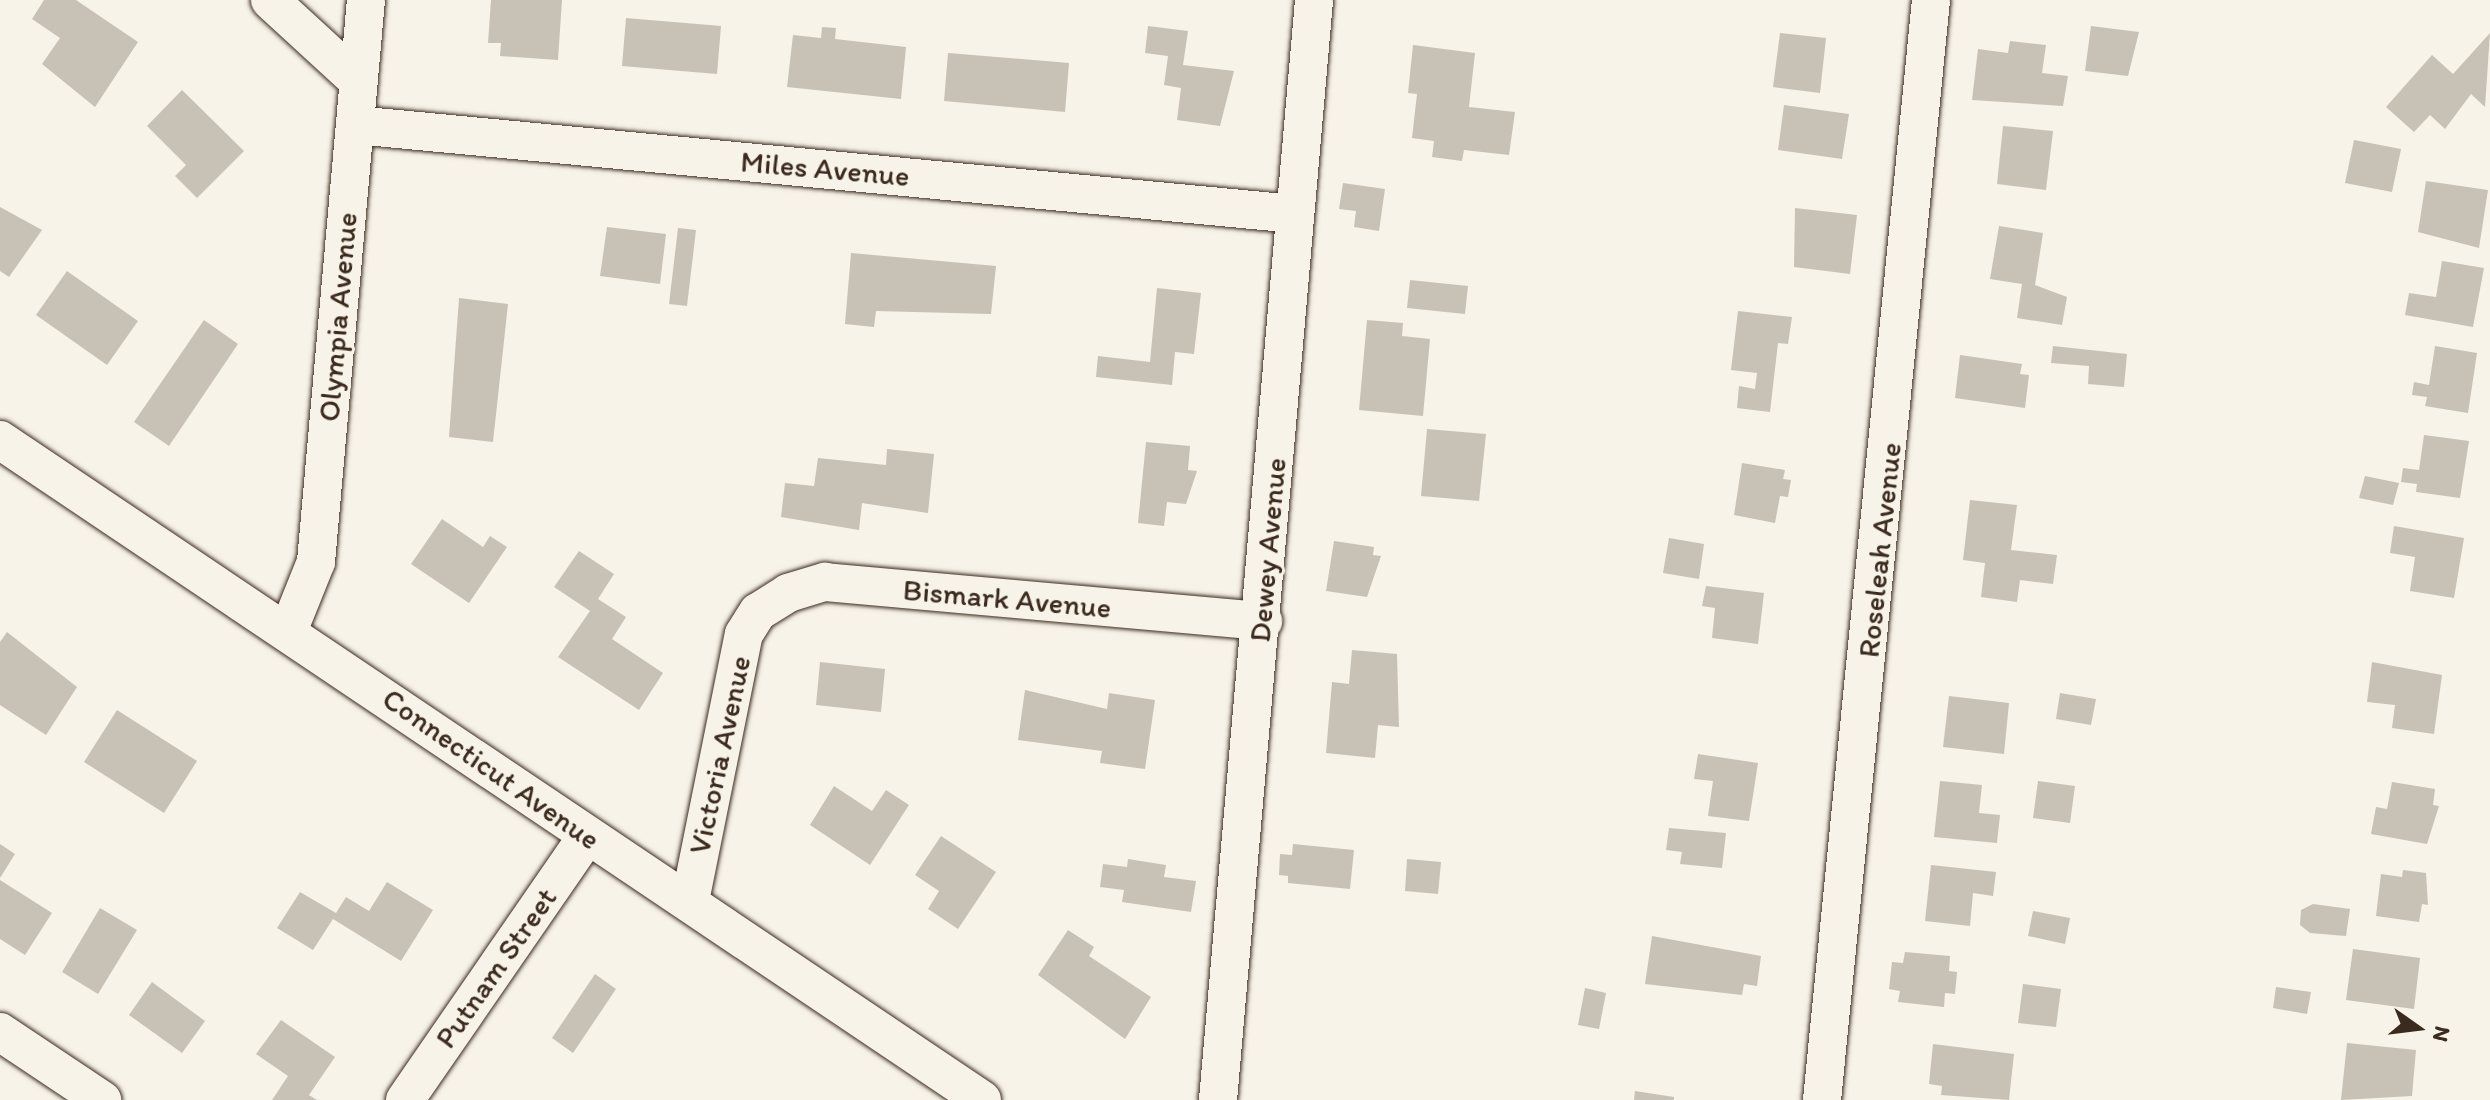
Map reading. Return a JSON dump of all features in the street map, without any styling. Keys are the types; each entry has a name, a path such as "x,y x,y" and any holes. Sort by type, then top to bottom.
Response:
{"street":[{"path":"270,0 356,79"},
{"name":"Olympia Avenue","path":"289,629 316,562 355,125 356,79 366,0"},
{"name":"Dewey Avenue","path":"1218,1100 1263,621 1314,0"},
{"name":"Roseleah Avenue","path":"1822,1100 1931,0"},
{"name":"Miles Avenue","path":"355,125 1295,214"},
{"name":"Connecticut Avenue","path":"0,440 289,629 587,836 690,901 982,1100"},
{"name":"Bismark Avenue","path":"758,612 788,593 825,582 1263,621"},
{"name":"Victoria Avenue","path":"690,901 744,634 758,612"},
{"name":"Putnam Street","path":"405,1100 587,836"},
{"path":"0,1032 102,1100"}],"building":[{"path":"44,0 76,0 138,42 95,107 42,64 60,38 32,19"},
{"path":"491,0 562,0 558,60 500,56 501,43 488,43"},
{"path":"626,18 721,26 717,74 622,66"},
{"path":"1148,26 1188,31 1183,65 1234,71 1220,126 1177,120 1181,88 1164,85 1168,56 1145,53"},
{"path":"2091,26 2139,32 2128,76 2085,71"},
{"path":"822,27 836,28 835,39 906,47 901,99 787,87 793,35 821,38"},
{"path":"1780,33 1826,38 1820,93 1773,87"},
{"path":"2490,33 2485,107 2471,94 2445,129 2430,115 2414,132 2386,107 2432,55 2453,74"},
{"path":"2010,41 2046,45 2042,73 2068,76 2063,106 1972,100 1978,49 2008,53"},
{"path":"1413,45 1475,53 1469,107 1515,112 1509,155 1464,150 1462,161 1432,157 1434,141 1412,138 1417,94 1408,93"},
{"path":"948,53 1069,63 1065,112 944,101"},
{"path":"182,90 244,151 197,198 175,176 186,165 147,126"},
{"path":"1784,105 1849,114 1842,159 1778,150"},
{"path":"2003,126 2053,131 2046,190 1997,184"},
{"path":"2354,140 2401,149 2392,192 2345,183"},
{"path":"2426,181 2488,190 2479,248 2418,232"},
{"path":"1343,183 1385,189 1379,231 1354,227 1356,211 1339,209"},
{"path":"0,207 42,230 9,277 0,271"},
{"path":"1795,208 1857,215 1850,274 1794,267"},
{"path":"1999,226 2043,233 2035,285 2067,297 2062,325 2017,318 2022,284 1990,279"},
{"path":"607,227 666,234 660,284 600,276"},
{"path":"678,228 696,230 687,306 669,304"},
{"path":"851,253 996,266 991,314 876,311 874,327 845,324"},
{"path":"2442,261 2484,268 2473,327 2405,315 2409,293 2436,297"},
{"path":"67,271 138,321 107,365 36,315"},
{"path":"1410,280 1468,286 1465,314 1407,308"},
{"path":"1157,288 1201,293 1194,354 1175,352 1172,385 1096,377 1098,356 1150,362"},
{"path":"459,298 508,304 493,442 449,437"},
{"path":"1738,311 1792,317 1788,344 1778,343 1770,412 1737,408 1739,386 1755,389 1757,373 1731,370"},
{"path":"204,320 238,344 169,446 134,422"},
{"path":"1367,320 1403,323 1402,336 1430,339 1423,416 1359,410"},
{"path":"2053,346 2127,354 2124,387 2088,384 2089,366 2051,363"},
{"path":"2435,346 2477,353 2468,413 2425,406 2427,397 2412,395 2414,382 2429,385"},
{"path":"1960,355 2022,364 2020,374 2029,375 2025,408 1955,398"},
{"path":"1427,429 1486,434 1479,501 1421,496"},
{"path":"2424,435 2469,441 2460,498 2416,492 2417,484 2401,482 2403,468 2419,470"},
{"path":"1146,442 1190,446 1188,470 1197,471 1186,504 1167,502 1164,526 1138,523"},
{"path":"887,449 934,454 928,513 862,503 859,530 781,517 785,483 814,486 818,458 886,465"},
{"path":"1742,463 1785,470 1783,479 1791,480 1788,497 1780,496 1775,523 1734,515"},
{"path":"2365,476 2399,483 2393,505 2359,498"},
{"path":"1970,500 2017,505 2011,550 2057,555 2053,584 2020,580 2017,602 1981,597 1985,563 1963,560"},
{"path":"442,519 483,547 490,536 507,547 469,603 411,564"},
{"path":"2394,526 2464,538 2454,598 2410,591 2415,557 2390,553"},
{"path":"1669,538 1704,544 1699,579 1663,573"},
{"path":"1334,541 1374,547 1373,555 1381,556 1367,597 1326,591"},
{"path":"579,551 614,574 598,599 626,617 612,639 663,673 639,710 558,657 590,611 554,587"},
{"path":"1706,586 1764,593 1758,644 1712,638 1715,608 1702,606"},
{"path":"7,632 77,687 46,735 0,705 0,642"},
{"path":"1352,650 1397,654 1399,727 1378,725 1375,758 1326,753 1332,682 1349,684"},
{"path":"820,662 885,669 881,712 816,705"},
{"path":"2372,662 2442,675 2434,734 2392,728 2395,705 2367,702"},
{"path":"1025,690 1107,709 1109,693 1155,700 1145,769 1100,763 1102,751 1018,740"},
{"path":"2060,693 2096,699 2091,725 2056,719"},
{"path":"1949,696 2009,703 2004,754 1943,747"},
{"path":"117,710 197,761 164,813 84,762"},
{"path":"1698,754 1758,763 1749,821 1708,816 1713,781 1694,779"},
{"path":"1940,781 1982,785 1979,813 2000,815 1997,843 1934,837"},
{"path":"2038,781 2075,786 2070,823 2033,818"},
{"path":"2392,782 2435,789 2433,805 2439,806 2427,844 2371,834 2376,807 2387,809"},
{"path":"834,786 872,811 886,790 909,805 870,865 810,825"},
{"path":"1669,828 1726,833 1722,868 1680,864 1682,852 1666,850"},
{"path":"941,836 996,872 958,929 928,909 939,891 915,875"},
{"path":"0,844 15,854 0,878"},
{"path":"1293,844 1354,850 1350,889 1288,883 1288,876 1279,875 1280,854 1292,855"},
{"path":"1128,859 1166,865 1164,877 1196,881 1191,912 1122,902 1124,890 1100,887 1103,864 1127,867"},
{"path":"1407,859 1441,862 1438,894 1405,891"},
{"path":"1931,865 1996,872 1993,896 1973,893 1970,926 1925,921"},
{"path":"2403,870 2426,873 2428,905 2422,904 2419,922 2376,916 2381,874 2402,877"},
{"path":"0,880 52,913 25,955 0,939"},
{"path":"387,882 433,910 401,961 333,919 313,950 277,928 300,892 336,913 346,897 369,911"},
{"path":"2313,904 2350,909 2346,936 2310,933 2300,925 2301,910"},
{"path":"100,908 137,930 98,994 62,972"},
{"path":"2033,911 2070,918 2065,944 2028,936"},
{"path":"1068,930 1094,947 1089,956 1151,997 1125,1039 1038,975"},
{"path":"1652,936 1761,956 1757,986 1744,984 1742,995 1645,984"},
{"path":"2353,949 2420,958 2414,1009 2346,1000"},
{"path":"1905,952 1950,956 1949,971 1957,972 1955,994 1945,993 1944,1007 1898,1002 1900,991 1889,989 1892,962 1903,963"},
{"path":"595,974 616,989 573,1053 552,1038"},
{"path":"152,982 205,1021 182,1053 129,1015"},
{"path":"2023,984 2061,989 2056,1027 2018,1023"},
{"path":"2276,987 2311,992 2307,1014 2273,1008"},
{"path":"1585,988 1606,993 1599,1029 1578,1025"},
{"path":"281,1020 335,1057 309,1095 317,1100 272,1100 288,1076 256,1054"},
{"path":"2347,1043 2416,1050 2412,1096 2341,1100"},
{"path":"1933,1044 2014,1054 2009,1100 1941,1095 1942,1086 1929,1084"},
{"path":"1635,1091 1674,1097 1674,1100 1634,1100"}]}
